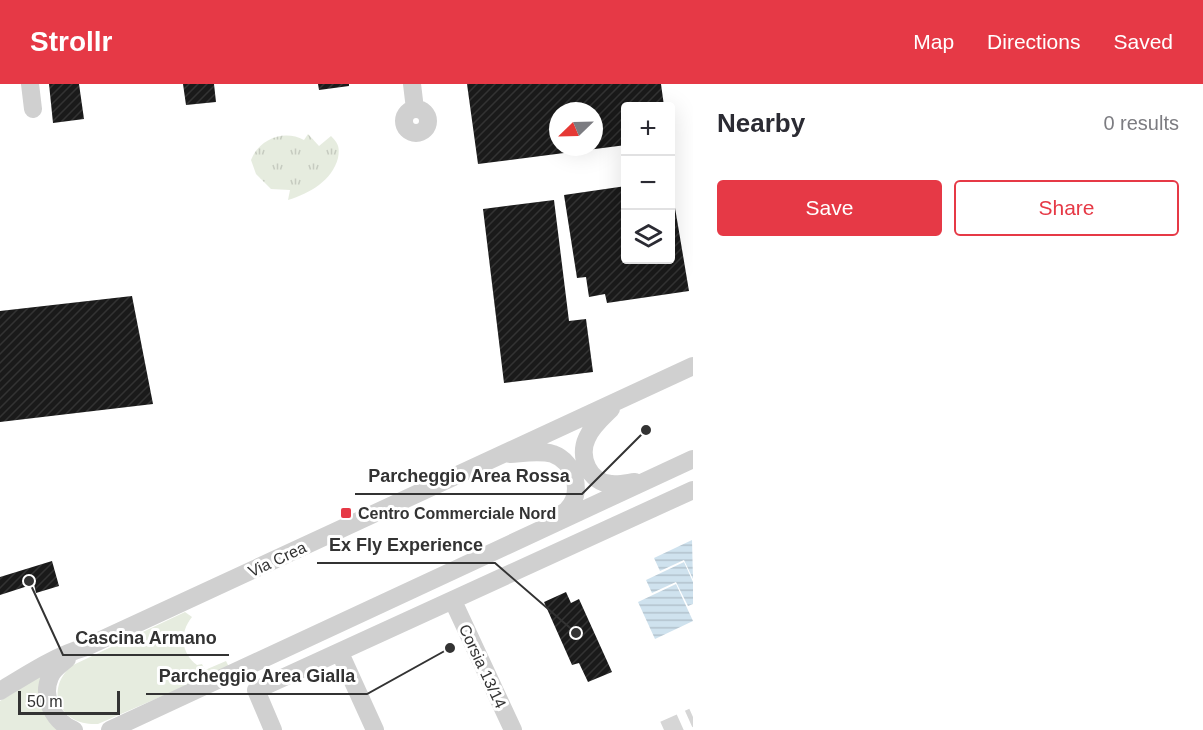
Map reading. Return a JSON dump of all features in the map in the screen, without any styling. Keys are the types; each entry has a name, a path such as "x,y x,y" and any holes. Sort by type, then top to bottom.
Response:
{"street":[{"path":"30,84 33,109"},
{"path":"412,84 415,109"},
{"name":"Via Crea","path":"0,691 71,651 86,647 693,366"},
{"name":"Via Crea","path":"622,399 593,427 587,436 583,453 585,462 589,470 602,482 611,484 645,481"},
{"name":"Via Crea","path":"500,455 545,452 556,455 570,467 574,476 575,495 567,510 526,537"},
{"name":"Via Crea","path":"103,730 116,727 693,459"},
{"path":"256,690 693,490"},
{"name":"Corsia 13/14","path":"453,601 513,730"},
{"name":"Via Crea","path":"74,730 63,724 52,712 48,685 55,669 86,647"},
{"path":"340,653 375,730"},
{"path":"222,678 237,681 256,690 282,730"},
{"path":"256,690 273,730"}],"green space":[{"path":"308,134 319,146 331,136 338,145 338,158 325,180 304,194 288,200 290,190 271,189 256,174 251,160 260,146 273,138 288,136 304,140"},
{"path":"185,612 192,617 185,630 184,642 185,649 192,660 197,665 202,664 205,670 226,661 229,667 98,724 75,720 66,714 60,706 58,687 71,666"},
{"path":"45,673 59,730 0,730 0,701"}],"water":[{"path":"692,540 693,579 684,560 660,571 654,558"},
{"path":"684,562 693,582 693,604 688,606 676,582 652,593 646,580"},
{"path":"676,584 693,621 655,639 638,602"}],"building":[{"path":"49,84 79,84 84,119 53,123"},
{"path":"183,84 214,84 216,102 186,105"},
{"path":"318,84 349,84 349,86 319,90"},
{"path":"467,84 661,84 663,102 621,102 621,146 603,148 603,102 549,102 549,155 478,164"},
{"path":"621,187 621,264 675,264 675,208 689,291 607,303 605,294 589,297 586,277 577,278 564,195"},
{"path":"554,200 569,321 586,319 593,372 504,383 483,209"},
{"path":"132,296 153,404 0,422 0,311"},
{"path":"52,561 59,586 36,593 34,584 0,595 0,577"},
{"path":"566,592 571,603 579,599 612,672 588,682 579,663 572,665 544,602"}],"tunnel":[{"path":"664,730 693,717"}],"place":[{"name":"Parcheggio Area Rossa","path":"646,430"},
{"name":"Centro Commerciale Nord","path":"346,513"},
{"name":"Cascina Armano","path":"29,581"},
{"name":"Ex Fly Experience","path":"576,633"},
{"name":"Parcheggio Area Gialla","path":"450,648"}]}
